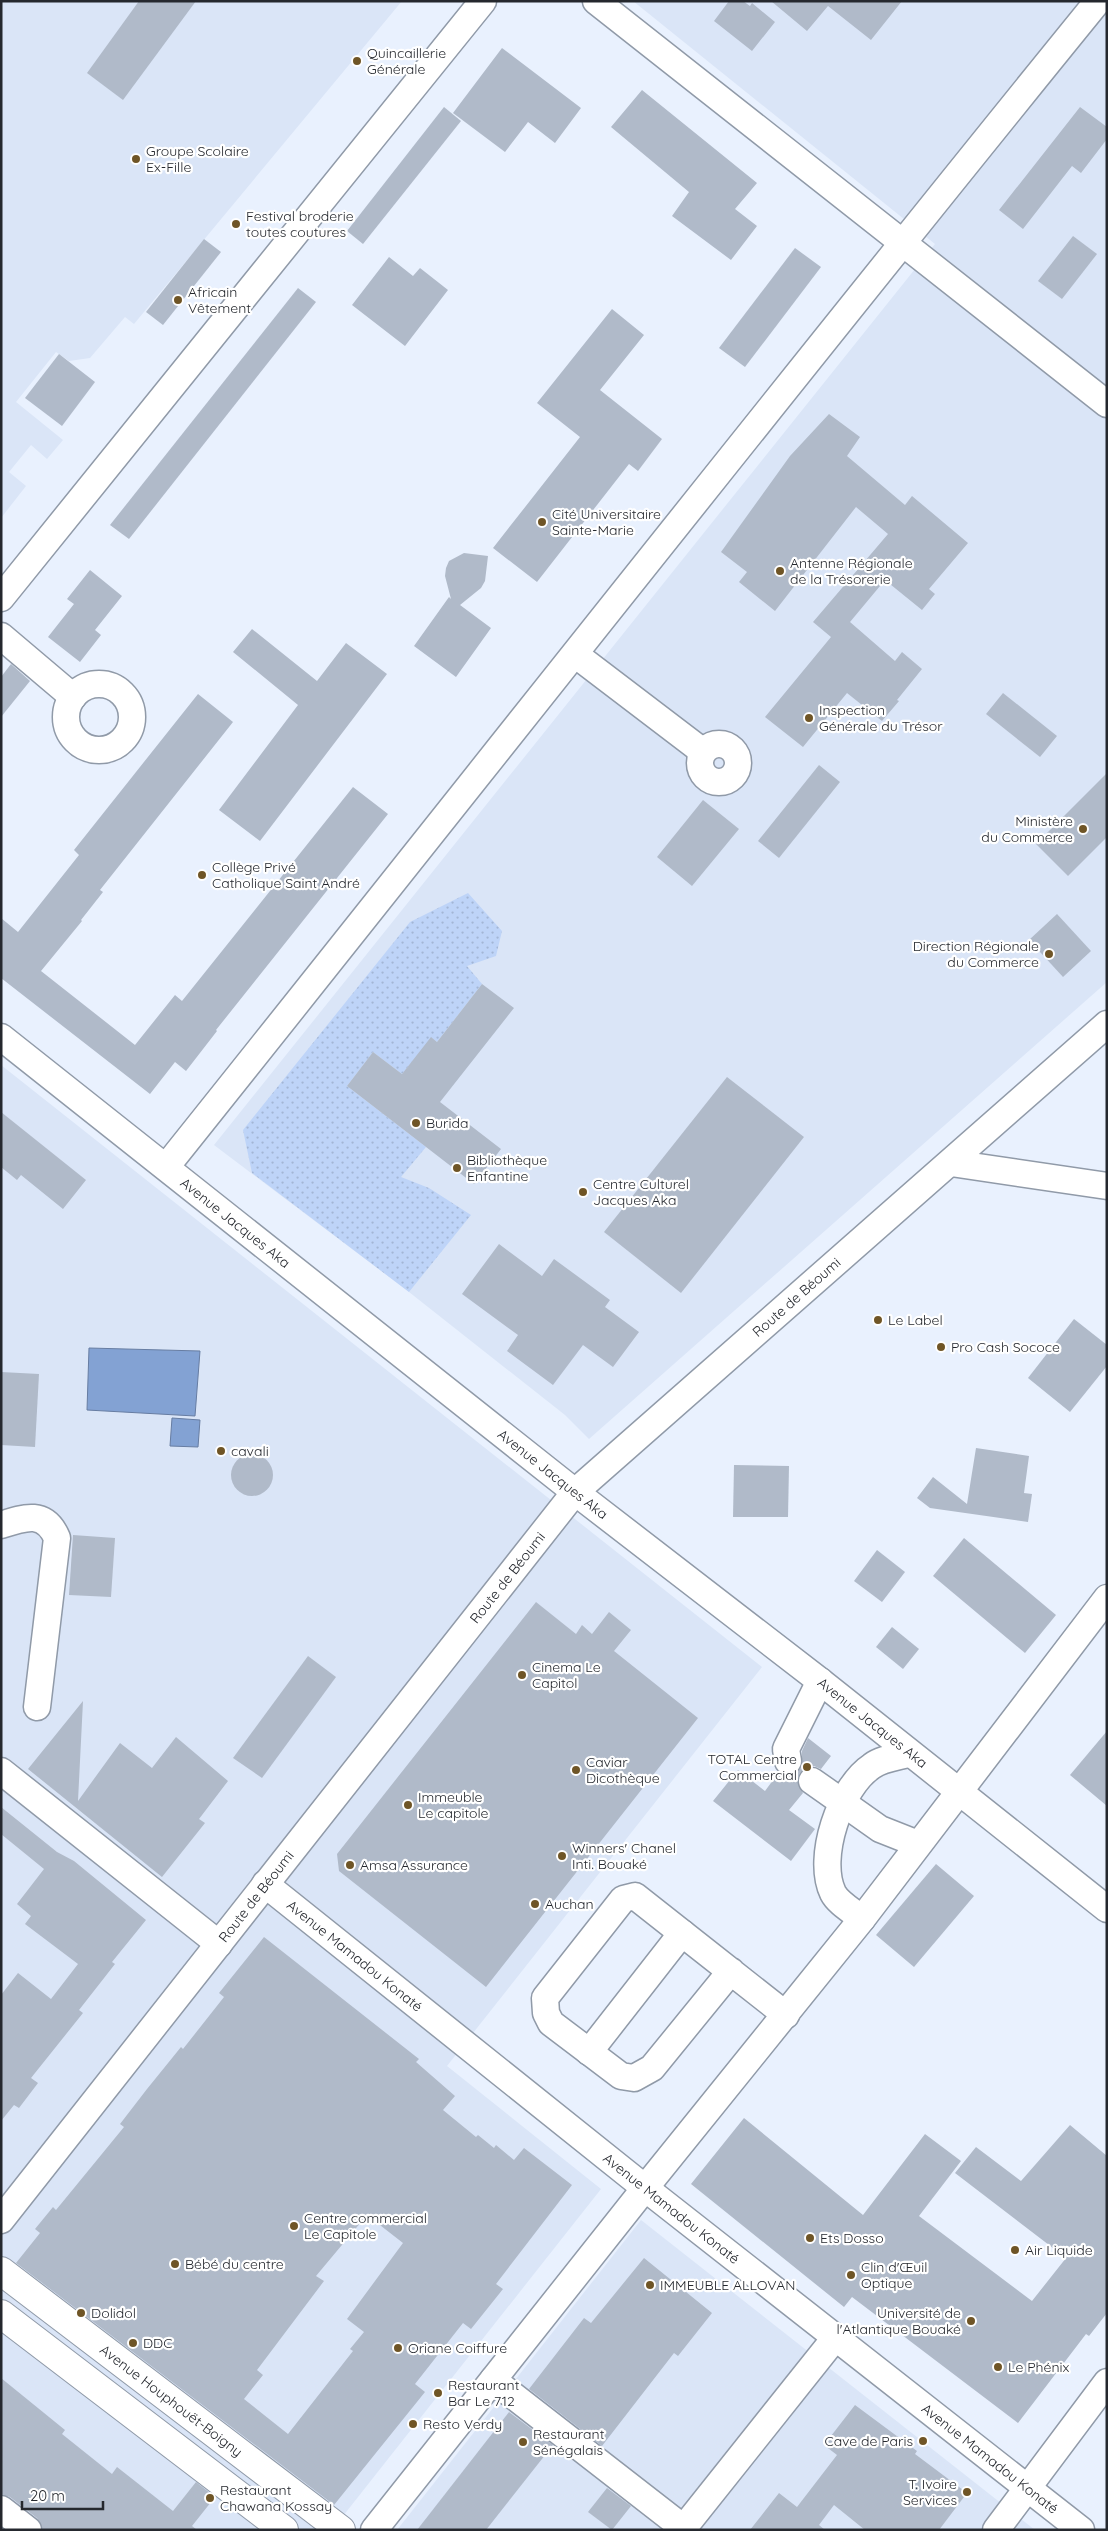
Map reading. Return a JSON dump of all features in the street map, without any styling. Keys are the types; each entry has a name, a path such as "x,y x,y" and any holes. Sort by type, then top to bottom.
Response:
{"highway":[{"name":"Avenue Houphouët-Boigny","path":"1,2271 342,2530"},
{"path":"1,2314 284,2530"}],"street":[{"path":"1,598 483,1"},
{"path":"596,1 1107,404"},
{"path":"166,1167 576,655 901,243 1098,1"},
{"path":"1,636 73,697"},
{"path":"576,655 702,751"},
{"name":"Route de Béoumi","path":"1,2220 575,1492 1107,1024"},
{"name":"Avenue Jacques Aka","path":"1,1037 575,1492 820,1681 908,1754 1107,1909"},
{"path":"951,1163 1107,1186"},
{"path":"1,1525 26,1517 43,1519 53,1528 57,1538 37,1707"},
{"path":"374,2530 645,2188 862,1919 1107,1598"},
{"path":"788,1761 786,1749 820,1681"},
{"path":"862,1919 834,1895 828,1875 827,1852 842,1804 856,1782 872,1765 908,1754"},
{"path":"1,1771 219,1944"},
{"path":"812,1781 880,1830 918,1844"},
{"name":"Avenue Mamadou Konaté","path":"265,1884 645,2188 1081,2530"},
{"path":"731,1971 652,2068 634,2078 621,2076 551,2023 546,2013 545,1998 623,1900 635,1896 731,1971 786,2015"},
{"path":"589,2052 682,1933"},
{"path":"493,2380 684,2529 835,2338"},
{"path":"996,2530 1107,2382"},
{"path":"1,2509 28,2530"}],"shaded area":[{"name":"Groupe Scolaire Ex-Fille","path":"1,1 402,1 134,324 125,317 90,358 69,361 56,352 16,402 63,440 47,459 31,445 9,472 26,486 1,518"},
{"path":"633,1 1107,1 1107,982 589,1439 565,1415 409,1292 214,1145 935,244"},
{"path":"468,893 502,931 496,956 467,966 482,984 437,1042 432,1038 402,1074 373,1052 347,1086 426,1147 401,1177 429,1188 471,1215 409,1292 252,1173 243,1130 410,922"},
{"path":"1,1065 762,1667 447,2066 601,2189 332,2530 1,2530"},
{"path":"89,1348 200,1351 195,1416 87,1410"},
{"path":"172,1418 200,1420 198,1447 170,1446"},
{"path":"641,2220 1035,2530 397,2530"}],"building":[{"path":"139,1 196,1 123,100 87,73"},
{"path":"729,1 743,1 750,6 752,3 775,22 752,51 714,21"},
{"path":"771,1 902,1 871,40 828,6 807,31"},
{"path":"502,48 581,108 555,143 528,122 505,152 453,113"},
{"path":"642,90 757,183 735,209 757,226 731,260 672,216 689,192 611,127"},
{"path":"444,107 461,121 363,244 347,231"},
{"path":"1080,107 1107,127 1107,139 1081,173 1072,166 1023,229 999,210"},
{"path":"1073,236 1097,254 1062,299 1038,281"},
{"path":"204,239 221,252 163,325 146,312"},
{"path":"795,248 821,267 745,367 719,348"},
{"path":"389,257 413,276 420,268 448,290 405,346 352,305"},
{"path":"298,288 316,302 129,539 110,525"},
{"path":"612,309 644,335 600,390 662,439 638,471 629,464 537,582 493,548 580,437 537,403"},
{"path":"59,354 95,382 62,426 25,398"},
{"path":"829,414 860,437 847,456 905,505 912,496 968,543 929,589 935,594 922,610 885,580 850,622 895,661 902,652 922,669 897,700 899,701 882,721 847,693 803,747 765,717 831,637 813,622 888,534 856,507 775,611 739,582 747,572 721,552 790,456"},
{"path":"464,553 488,556 485,581 481,588 460,605 491,628 456,677 414,646 449,597 451,599 445,576 446,568 449,561"},
{"path":"90,570 122,596 95,630 101,635 80,662 48,637 74,604 67,599"},
{"path":"252,629 317,681 346,643 387,674 260,841 219,810 298,705 233,652"},
{"path":"11,664 30,681 1,717 1,677"},
{"path":"1003,693 1057,736 1040,757 986,714"},
{"path":"198,694 233,722 100,890 103,892 82,921 41,971 135,1045 175,995 182,1001 353,787 388,814 216,1030 186,1071 175,1062 150,1094 1,978 1,918 18,932 79,855 74,850"},
{"path":"819,765 840,782 779,858 758,841"},
{"path":"1107,773 1107,837 1068,876 1036,844"},
{"path":"703,800 739,829 692,886 657,857"},
{"path":"1057,914 1091,951 1063,977 1029,940"},
{"path":"482,984 514,1008 440,1102 501,1149 474,1184 347,1086 373,1052 402,1074 431,1037 437,1042"},
{"path":"727,1077 804,1137 681,1293 604,1232"},
{"path":"1,1112 86,1180 63,1209 21,1175 17,1180 1,1167"},
{"path":"499,1244 542,1276 554,1259 610,1300 605,1307 639,1332 613,1367 583,1345 553,1385 507,1351 518,1335 462,1294"},
{"path":"1074,1319 1107,1345 1107,1366 1070,1412 1028,1378"},
{"path":"1,1372 39,1374 35,1447 1,1445"},
{"path":"976,1448 1029,1456 1024,1493 1032,1494 1028,1522 930,1508 917,1498 933,1477 967,1504"},
{"path":"256,1454 264,1457 270,1463 273,1475 270,1487 264,1493 248,1496 240,1493 234,1487 231,1471 234,1463 240,1457"},
{"path":"734,1465 789,1466 788,1517 733,1517"},
{"path":"73,1535 115,1538 111,1597 69,1595"},
{"path":"964,1538 1056,1615 1025,1653 933,1576"},
{"path":"877,1550 905,1572 882,1602 854,1581"},
{"path":"536,1602 576,1634 582,1625 592,1634 609,1612 631,1630 614,1651 698,1718 486,1987 339,1871 337,1854"},
{"path":"892,1627 919,1649 903,1669 876,1647"},
{"path":"308,1656 336,1677 262,1778 233,1758"},
{"path":"83,1701 78,1801 120,1743 152,1768 176,1737 228,1781 199,1819 205,1823 162,1877 28,1769"},
{"path":"1107,1731 1107,1806 1070,1775"},
{"path":"808,1738 831,1756 821,1769 814,1766 806,1767 800,1773 797,1780 803,1793 789,1810 815,1829 791,1861 713,1801 738,1770 765,1791 779,1772 790,1776 797,1773 802,1766 802,1751"},
{"path":"1,1807 57,1852 74,1861 146,1920 112,1962 115,1964 79,2010 83,2013 31,2078 38,2083 19,2108 14,2105 1,2121 1,1995 18,1973 51,1999 78,1964 25,1924 31,1916 17,1904 44,1869 1,1834"},
{"path":"936,1864 974,1896 914,1967 876,1935"},
{"name":"Centre commercial Le Capitole","path":"264,1937 419,2059 416,2062 455,2096 443,2110 476,2137 478,2135 494,2148 496,2145 514,2160 524,2148 572,2185 496,2284 503,2289 471,2329 463,2323 415,2384 425,2392 334,2505 16,2263 40,2233 35,2229 53,2207 56,2210 124,2127 120,2124 181,2047 183,2049 224,1997 219,1993","holes":["367,2215 403,2243 347,2319 364,2332 350,2349 353,2351 288,2434 244,2399 263,2375 257,2370 324,2281 316,2276"]},
{"path":"744,2118 863,2215 925,2134 961,2161 919,2216 1032,2301 1066,2258 955,2173 976,2147 1021,2181 1070,2125 1107,2156 1107,2313 1089,2336 1086,2334 1018,2423 852,2297 844,2307 691,2184"},
{"path":"644,2258 712,2313 678,2356 674,2353 602,2446 529,2389 584,2318 591,2323"},
{"path":"1,2378 65,2430 62,2434 112,2474 117,2467 173,2511 196,2482 215,2497 192,2526 197,2530 43,2530 37,2518 10,2497 1,2494"},
{"path":"855,2405 917,2451 915,2454 967,2493 939,2530 865,2530 834,2505 819,2525 825,2530 750,2530 779,2493 797,2507 837,2455 824,2445"},
{"path":"509,2412 553,2445 486,2530 417,2530"},
{"path":"607,2488 631,2506 612,2530 588,2512"}],"place":[{"name":"Quincaillerie Générale","path":"357,61"},
{"name":"Groupe Scolaire Ex-Fille","path":"136,159"},
{"name":"Festival broderie toutes coutures","path":"236,224"},
{"name":"Africain Vêtement","path":"178,300"},
{"name":"Cité Universitaire Sainte-Marie","path":"542,522"},
{"name":"Antenne Régionale de la Trésorerie","path":"780,571"},
{"name":"Inspection Générale du Trésor","path":"809,718"},
{"name":"Ministère du Commerce","path":"1083,829"},
{"name":"Collège Privé Catholique Saint André","path":"202,875"},
{"name":"Direction Régionale du Commerce","path":"1049,954"},
{"name":"Burida","path":"416,1123"},
{"name":"Bibliothèque Enfantine","path":"457,1168"},
{"name":"Centre Culturel Jacques Aka","path":"583,1192"},
{"name":"Le Label","path":"878,1320"},
{"name":"Pro Cash Sococe","path":"941,1347"},
{"name":"cavali","path":"221,1451"},
{"name":"Cinema Le Capitol","path":"522,1675"},
{"name":"TOTAL Centre Commercial","path":"807,1767"},
{"name":"Caviar Dicothèque","path":"576,1770"},
{"name":"Immeuble Le capitole","path":"408,1805"},
{"name":"Winners' Chanel Inti. Bouaké","path":"562,1856"},
{"name":"Amsa Assurance","path":"350,1865"},
{"name":"Auchan","path":"535,1904"},
{"name":"Centre commercial Le Capitole","path":"294,2226"},
{"name":"Ets Dosso","path":"810,2238"},
{"name":"Air Liquide","path":"1015,2250"},
{"name":"Bébé du centre","path":"175,2264"},
{"name":"Clin d'Œuil Optique","path":"851,2275"},
{"name":"IMMEUBLE ALLOVAN","path":"650,2285"},
{"name":"Dolidol","path":"81,2313"},
{"name":"Université de l'Atlantique Bouaké","path":"971,2321"},
{"name":"DDC","path":"133,2343"},
{"name":"Oriane Coiffure","path":"398,2348"},
{"name":"Le Phénix","path":"998,2367"},
{"name":"Restaurant Bar Le 712","path":"438,2393"},
{"name":"Resto Verdy","path":"413,2424"},
{"name":"Cave de Paris","path":"923,2441"},
{"name":"Restaurant Sénégalais","path":"523,2442"},
{"name":"T. Ivoire Services","path":"967,2492"},
{"name":"Restaurant Chawana Kossay","path":"210,2498"}]}
